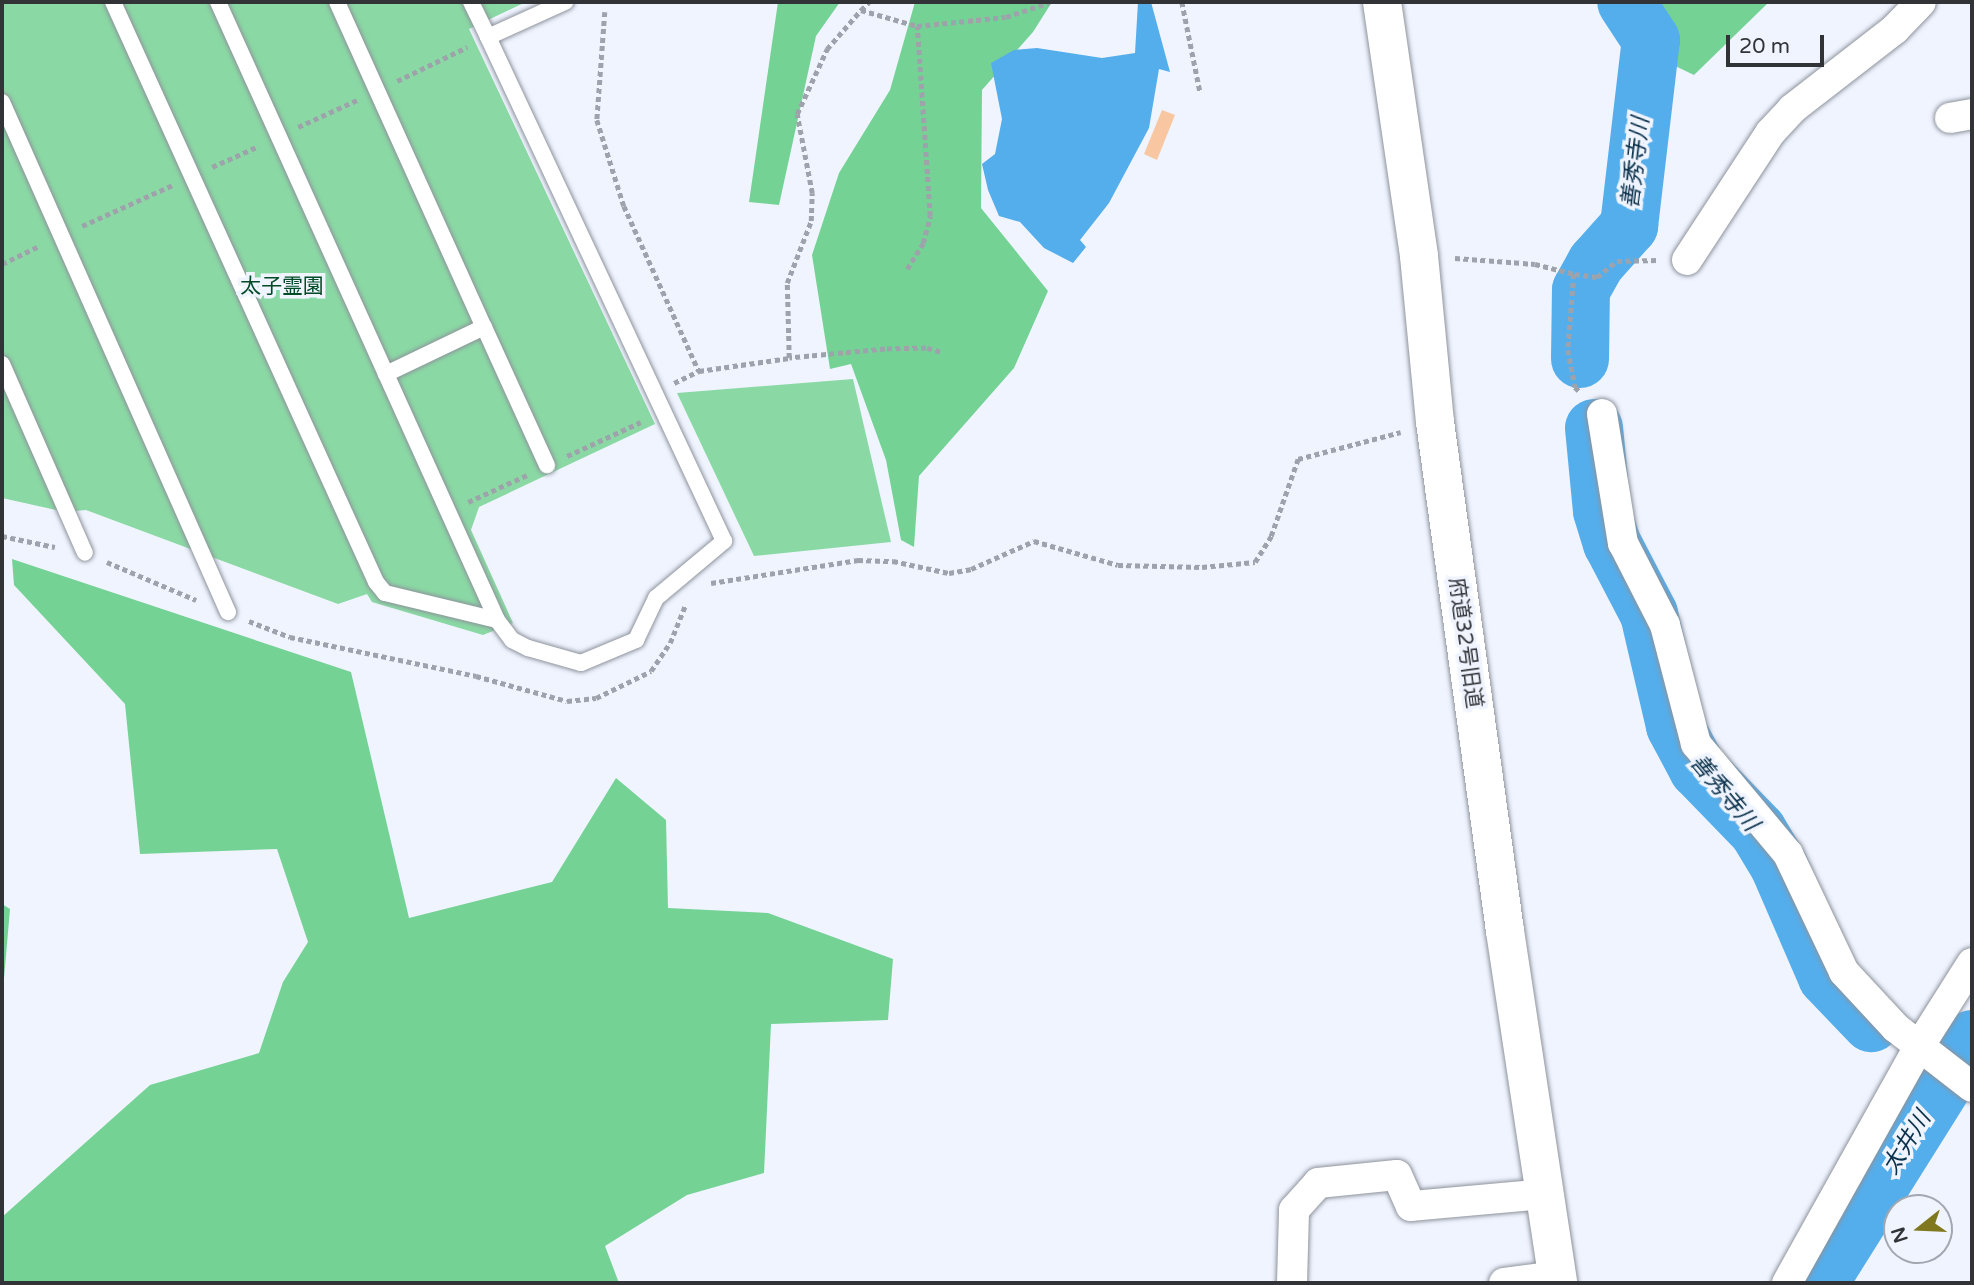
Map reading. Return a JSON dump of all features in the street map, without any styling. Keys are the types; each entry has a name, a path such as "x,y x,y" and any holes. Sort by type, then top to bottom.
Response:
{"street":[{"name":"府道32号旧道","path":"1382,2 1419,256 1435,422 1558,1280"},
{"path":"1687,260 1770,133 1792,109 1895,29 1921,2"},
{"path":"1602,414 1623,543 1665,625 1696,744 1788,854 1844,972 1896,1028 1927,1049 1972,1087"},
{"path":"1787,1283 1927,1049 1972,963"},
{"path":"1292,1283 1294,1210 1318,1183 1397,1175 1411,1206 1545,1194"},
{"path":"1504,1283 1558,1280"}],"lane":[{"path":"113,2 376,582 385,593 497,620"},
{"path":"218,2 497,620 512,640 528,648 581,663 636,640 656,598 685,569 723,541 471,2"},
{"path":"337,2 547,465"},
{"path":"488,37 565,2"},
{"path":"2,102 228,612"},
{"path":"386,374 484,327"},
{"path":"2,364 85,553"}],"path":[{"path":"789,358 787,283 804,243 811,207 797,114 827,48 869,2"},
{"path":"861,10 917,26 1006,18 1050,2"},
{"path":"1182,2 1200,91"},
{"path":"605,12 597,120 624,206 699,371"},
{"path":"907,269 923,243 930,216 917,26"},
{"path":"2,264 488,37"},
{"path":"1419,256 1535,264 1597,276 1617,261 1687,260"},
{"path":"1577,274 1568,350 1575,387 1602,414"},
{"path":"654,393 699,371 789,358 899,348 926,348 940,352"},
{"path":"709,584 858,560 893,561 949,573 971,569 1034,541 1118,565 1202,567 1255,562 1271,536 1298,459 1435,422"},
{"path":"2,536 85,553 290,637 476,676 567,701 596,698 651,671 670,643 688,599"}],"green space":[{"name":"太子霊園","path":"2,2 526,2 469,29 655,424 479,507 471,530 513,623 483,635 372,602 367,594 338,604 86,510 65,512 2,498"},
{"path":"778,2 840,2 816,36 779,205 749,202"},
{"path":"915,2 1052,2 1033,32 982,90 981,208 1048,291 1014,368 919,476 914,547 901,540 886,460 851,364 830,369 812,255 839,173 890,90"},
{"path":"1637,2 1769,2 1694,75 1671,64"},
{"path":"853,379 891,542 754,556 677,393"},
{"path":"12,559 351,672 409,918 552,882 616,778 666,820 668,908 768,913 893,959 888,1020 771,1024 764,1173 687,1195 605,1246 619,1283 2,1283 2,1217 150,1085 259,1053 283,982 308,942 277,849 140,854 125,704 14,585"},
{"path":"2,904 10,909 2,1002"}],"water":[{"path":"1138,2 1151,2 1170,72 1159,69 1149,128 1109,203 1080,240 1086,247 1073,263 1044,248 1020,222 999,216 988,190 982,164 995,154 1002,119 991,63 1014,50 1037,48 1102,58 1135,53"}],"building":[{"path":"1162,110 1175,115 1157,160 1144,154"}],"waterway":[{"name":"善秀寺川","path":"1580,359 1581,290 1596,263 1629,226 1651,40 1626,2"},
{"name":"善秀寺川","path":"1594,428 1602,511 1612,543 1649,614 1675,726 1698,769 1758,831 1779,866 1827,977 1871,1023"},
{"name":"太井川","path":"1819,1283 1972,1039"}]}
